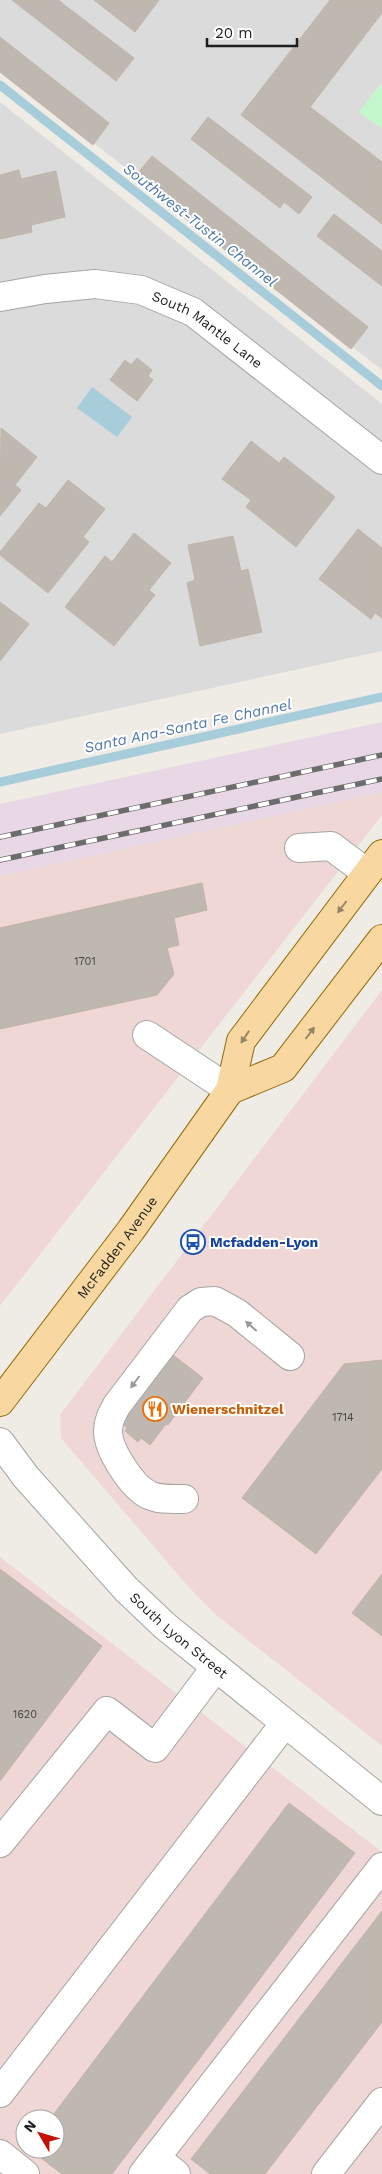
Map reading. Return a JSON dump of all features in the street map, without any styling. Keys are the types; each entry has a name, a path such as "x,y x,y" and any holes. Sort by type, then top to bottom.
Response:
{"main road":[{"name":"McFadden Avenue","path":"0,1402 131,1230 230,1090 241,1041 375,864"},
{"path":"230,1090 283,1068 382,939"}],"street":[{"name":"South Mantle Lane","path":"0,297 45,289 94,284 141,290 176,304 193,312 382,460"},
{"path":"299,848 331,846 375,864"},
{"path":"147,1035 230,1090"},
{"path":"184,1499 148,1495 133,1482 112,1450 109,1440 110,1417 117,1406 190,1309 201,1302 215,1301 229,1307 290,1356"},
{"name":"South Lyon Street","path":"0,1442 26,1477 126,1590 165,1626 382,1801"},
{"path":"0,1843 107,1711 155,1748 216,1667"},
{"path":"0,2092 285,1723"},
{"path":"158,2169 382,1867"},
{"path":"326,2174 382,2102"},
{"path":"0,2154 25,2174"}],"shaded area":[{"path":"0,0 382,0 382,370 0,69"},
{"path":"0,102 382,404 382,651 0,734"},
{"path":"382,722 382,792 0,876 0,804"},
{"path":"382,792 382,815 0,1306 0,876"},
{"path":"382,990 382,1746 215,1614 186,1584 61,1438 60,1415"},
{"path":"0,1557 382,1852 382,2174 0,2174"}],"green space":[{"path":"380,84 382,86 382,129 359,112"}],"water":[{"path":"92,387 132,417 117,437 77,408"}],"building":[{"path":"12,0 58,0 134,58 116,81"},
{"path":"94,0 159,0 135,32"},
{"path":"330,0 382,0 382,13 310,107 382,162 382,224 241,115"},
{"path":"0,37 109,123 93,145 0,72"},
{"path":"208,117 312,197 299,214 284,202 280,208 191,139"},
{"path":"152,156 368,327 351,349 134,178"},
{"path":"19,170 21,179 56,171 65,217 31,225 32,232 0,239 0,175"},
{"path":"334,214 382,251 382,286 317,236"},
{"path":"137,358 152,370 148,376 153,380 137,401 110,380 125,360 131,365"},
{"path":"1,428 37,457 15,485 21,490 0,516"},
{"path":"251,441 279,463 284,457 335,497 296,547 246,507 251,500 222,479"},
{"path":"68,480 105,509 83,537 89,542 48,593 0,555 0,552 39,503 46,508"},
{"path":"358,529 382,548 382,618 375,613 371,619 319,579"},
{"path":"134,533 171,563 149,590 155,595 114,646 65,607 105,556 112,562"},
{"path":"233,536 241,571 248,569 262,632 200,646 187,583 195,580 188,545"},
{"path":"0,602 29,624 0,661"},
{"path":"202,883 207,910 174,918 179,945 167,948 174,974 157,995 0,1029 0,928"},
{"name":"Wienerschnitzel","path":"173,1355 203,1378 168,1425 166,1424 150,1445 141,1438 138,1442 125,1431 127,1428 119,1421"},
{"path":"382,1360 382,1469 316,1554 242,1498 344,1364"},
{"path":"0,1569 102,1646 0,1781"},
{"path":"382,1574 382,1636 352,1613"},
{"path":"289,1803 355,1853 112,2174 62,2174 42,2159 65,2159 65,2109 58,2109"},
{"path":"382,1911 382,2022 265,2174 210,2174 191,2159"}],"waterway":[{"name":"Southwest-Tustin Channel","path":"0,85 382,386"},
{"name":"Santa Ana-Santa Fe Channel","path":"0,782 382,697"}],"railway":[{"path":"0,837 382,755"},
{"path":"0,860 382,779"}],"place":[{"name":"Mcfadden-Lyon","path":"193,1242"},
{"name":"Wienerschnitzel","path":"155,1409"}]}
